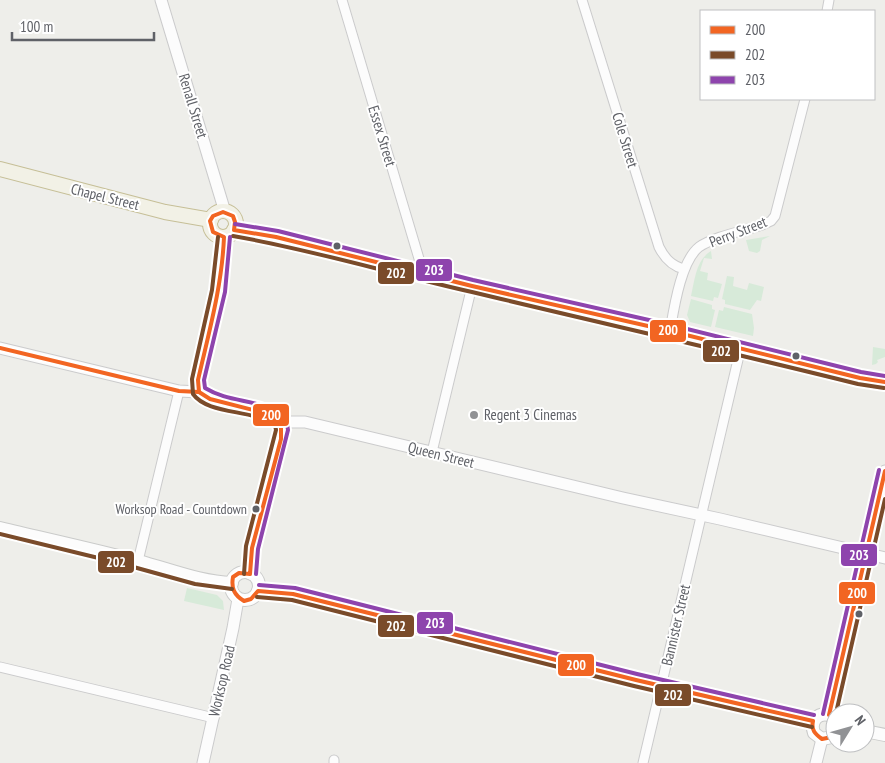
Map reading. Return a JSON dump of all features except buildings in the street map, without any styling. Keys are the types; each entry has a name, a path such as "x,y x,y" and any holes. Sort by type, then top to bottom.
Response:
{"highway":[{"name":"Chapel Street","path":"0,169 165,212 211,220"},
{"path":"229,233 236,224 233,217 225,212 218,212 211,220 210,226 218,236 229,233 276,237 472,286 670,331 860,378 885,382"}],"main road":[{"path":"0,528 219,582 232,582"},
{"path":"241,573 250,574 258,581 258,591 252,598 243,600 232,592 232,582 241,573"},
{"path":"258,591 293,594 661,686 813,721"},
{"path":"825,716 820,715 813,721 812,725 814,733 822,739 825,738"}],"street":[{"name":"Renall Street","path":"161,0 225,212"},
{"name":"Essex Street","path":"342,0 420,262 419,273"},
{"name":"Cole Street","path":"582,0 656,240 665,258 677,267 684,269"},
{"name":"Perry Street","path":"670,331 684,269 690,256 701,246 762,225 771,221 775,216 805,100"},
{"path":"199,392 200,372 220,285 229,233"},
{"path":"432,452 472,286"},
{"name":"Queen Street","path":"0,348 179,391 199,392 210,399 269,414 281,422 305,422 885,558"},
{"path":"702,515 741,348"},
{"path":"138,561 179,391"},
{"path":"250,574 252,548 281,439 281,422"},
{"path":"835,703 885,472"},
{"name":"Bannister Street","path":"643,763 702,515"},
{"name":"Worksop Road","path":"203,763 238,598"},
{"path":"0,667 214,718"},
{"path":"816,763 822,739"}],"green space":[{"path":"770,236 762,240 760,251 757,253 749,251 746,240"},
{"path":"711,251 712,259 704,258 700,271 708,273 707,280 722,284 718,298 714,297 713,301 691,296 699,265 702,259"},
{"path":"727,276 734,277 733,286 747,290 749,283 764,287 761,301 757,300 750,310 725,304 725,300 722,299"},
{"path":"691,299 712,305 712,309 715,310 711,327 690,322 687,315"},
{"path":"724,307 752,314 753,336 715,327 719,310 723,311"},
{"path":"873,347 885,349 885,357 877,360 876,364 872,365"},
{"path":"187,588 217,595 223,601 224,610 184,601"}],"transit line":[{"name":"200","path":"199,392 198,380 211,327 223,255 224,237 213,232 210,221 213,216 223,212 233,216 235,222 234,230 276,237 472,286 670,331 860,378 885,382"},
{"name":"203","path":"235,224 278,231 473,280 671,325 861,372 885,376"},
{"name":"202","path":"233,236 323,255 858,384 884,388"},
{"name":"202","path":"218,237 212,290 192,379 193,394 200,401 220,409 266,420 275,425 276,430 246,546 244,574"},
{"name":"203","path":"230,237 225,292 204,380 205,388 225,397 257,404 277,412 286,418 288,430 258,549 256,574"},
{"name":"200","path":"0,348 179,391 199,392 210,399 269,414 281,422 281,439 252,548 250,574 239,573 233,577 232,585 234,591 244,601 251,599 258,591 293,594 636,680 813,721 814,732 822,739 825,738"},
{"name":"203","path":"823,714 879,470"},
{"name":"200","path":"832,703 885,471"},
{"name":"202","path":"838,703 885,499"},
{"name":"202","path":"0,534 195,584 232,589"},
{"name":"203","path":"259,585 295,588 637,674 814,715"},
{"name":"202","path":"257,597 292,600 634,686 812,727"}],"place":[{"name":"Regent 3 Cinemas","path":"474,415"},
{"name":"Worksop Road - Countdown","path":"256,509"}]}
